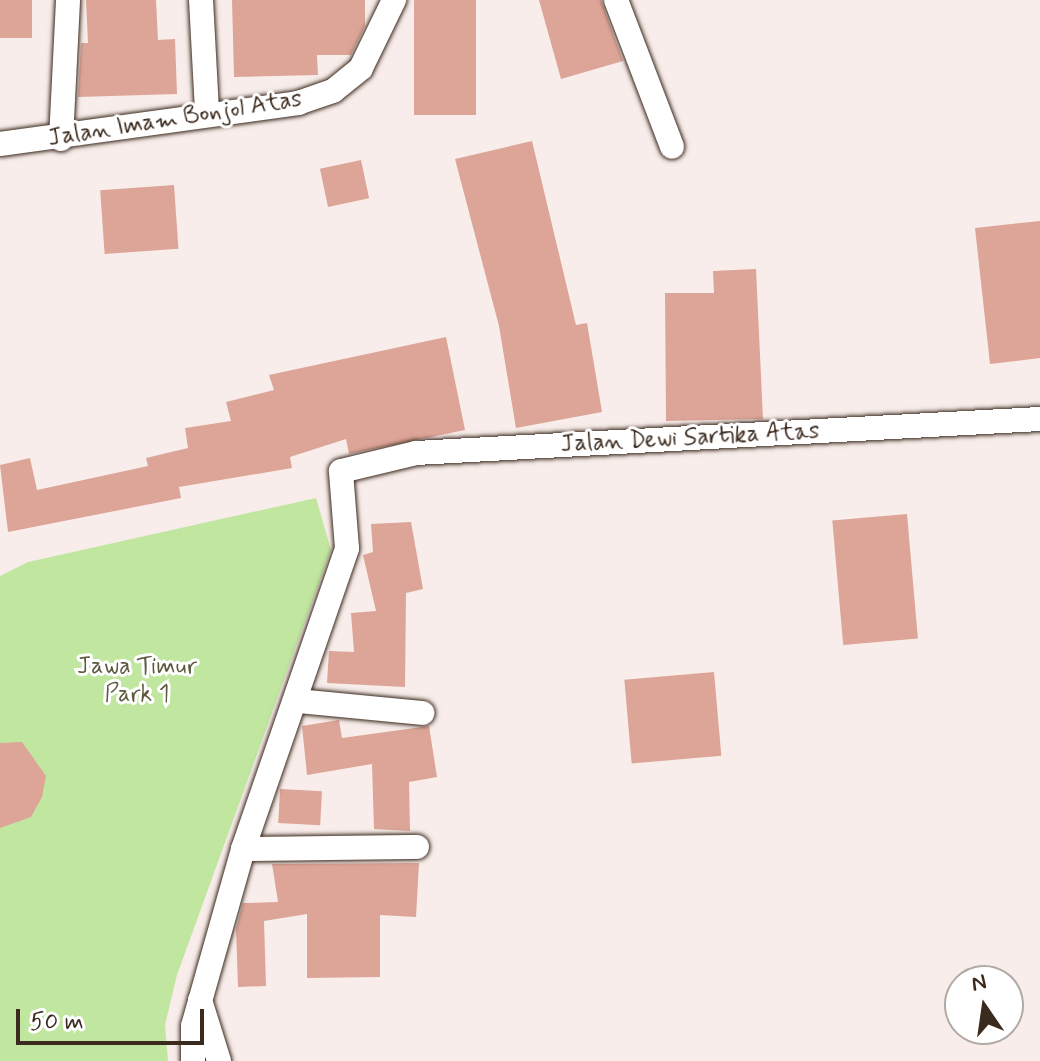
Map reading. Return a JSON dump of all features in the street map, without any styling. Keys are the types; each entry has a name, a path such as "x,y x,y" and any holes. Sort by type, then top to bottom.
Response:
{"street":[{"path":"61,139 68,0"},
{"path":"201,0 207,112"},
{"name":"Jalan Imam Bonjol Atas","path":"0,144 61,139 207,112 298,103 333,91 361,68 394,0"},
{"path":"616,0 672,147"},
{"name":"Jalan Dewi Sartika Atas","path":"298,701 347,548 341,471 416,453 1040,419"},
{"path":"193,1061 200,1000 243,849 298,701 422,713"},
{"path":"243,849 417,847"},
{"path":"200,1000 219,1061"}],"green space":[{"name":"Jawa Timur Park 1","path":"316,498 331,550 177,975 165,1025 168,1061 0,1061 0,576 28,562"}],"building":[{"path":"0,0 32,0 32,38 0,38"},
{"path":"86,0 156,0 158,40 175,39 177,94 78,97 81,43 88,43"},
{"path":"232,0 365,0 365,26 351,55 317,55 318,75 234,77"},
{"path":"414,0 476,0 476,115 414,115"},
{"path":"539,0 601,0 623,61 561,79"},
{"path":"532,141 576,325 587,323 602,412 516,428 499,326 455,159"},
{"path":"361,160 369,198 328,207 320,169"},
{"path":"174,185 178,249 105,254 100,190"},
{"path":"1040,221 1040,358 990,364 975,228"},
{"path":"756,269 763,419 666,421 665,293 714,293 713,271"},
{"path":"446,337 465,430 349,454 346,439 290,457 292,468 179,487 181,498 8,532 0,465 30,458 37,490 148,466 146,458 188,448 185,428 231,421 226,402 274,390 269,375"},
{"path":"907,514 918,639 843,645 832,521"},
{"path":"411,522 423,589 406,593 405,687 327,683 329,651 354,652 351,613 376,611 363,555 373,552 371,524"},
{"path":"714,672 721,756 632,764 624,680"},
{"path":"339,720 342,738 429,726 437,777 409,782 410,831 374,829 372,764 307,775 302,726"},
{"path":"22,742 46,776 42,797 31,817 0,828 0,743"},
{"path":"280,789 322,791 320,825 278,823"},
{"path":"419,863 416,917 380,915 380,977 307,978 307,914 264,921 266,986 238,987 236,929 243,903 278,902 272,864"}]}
